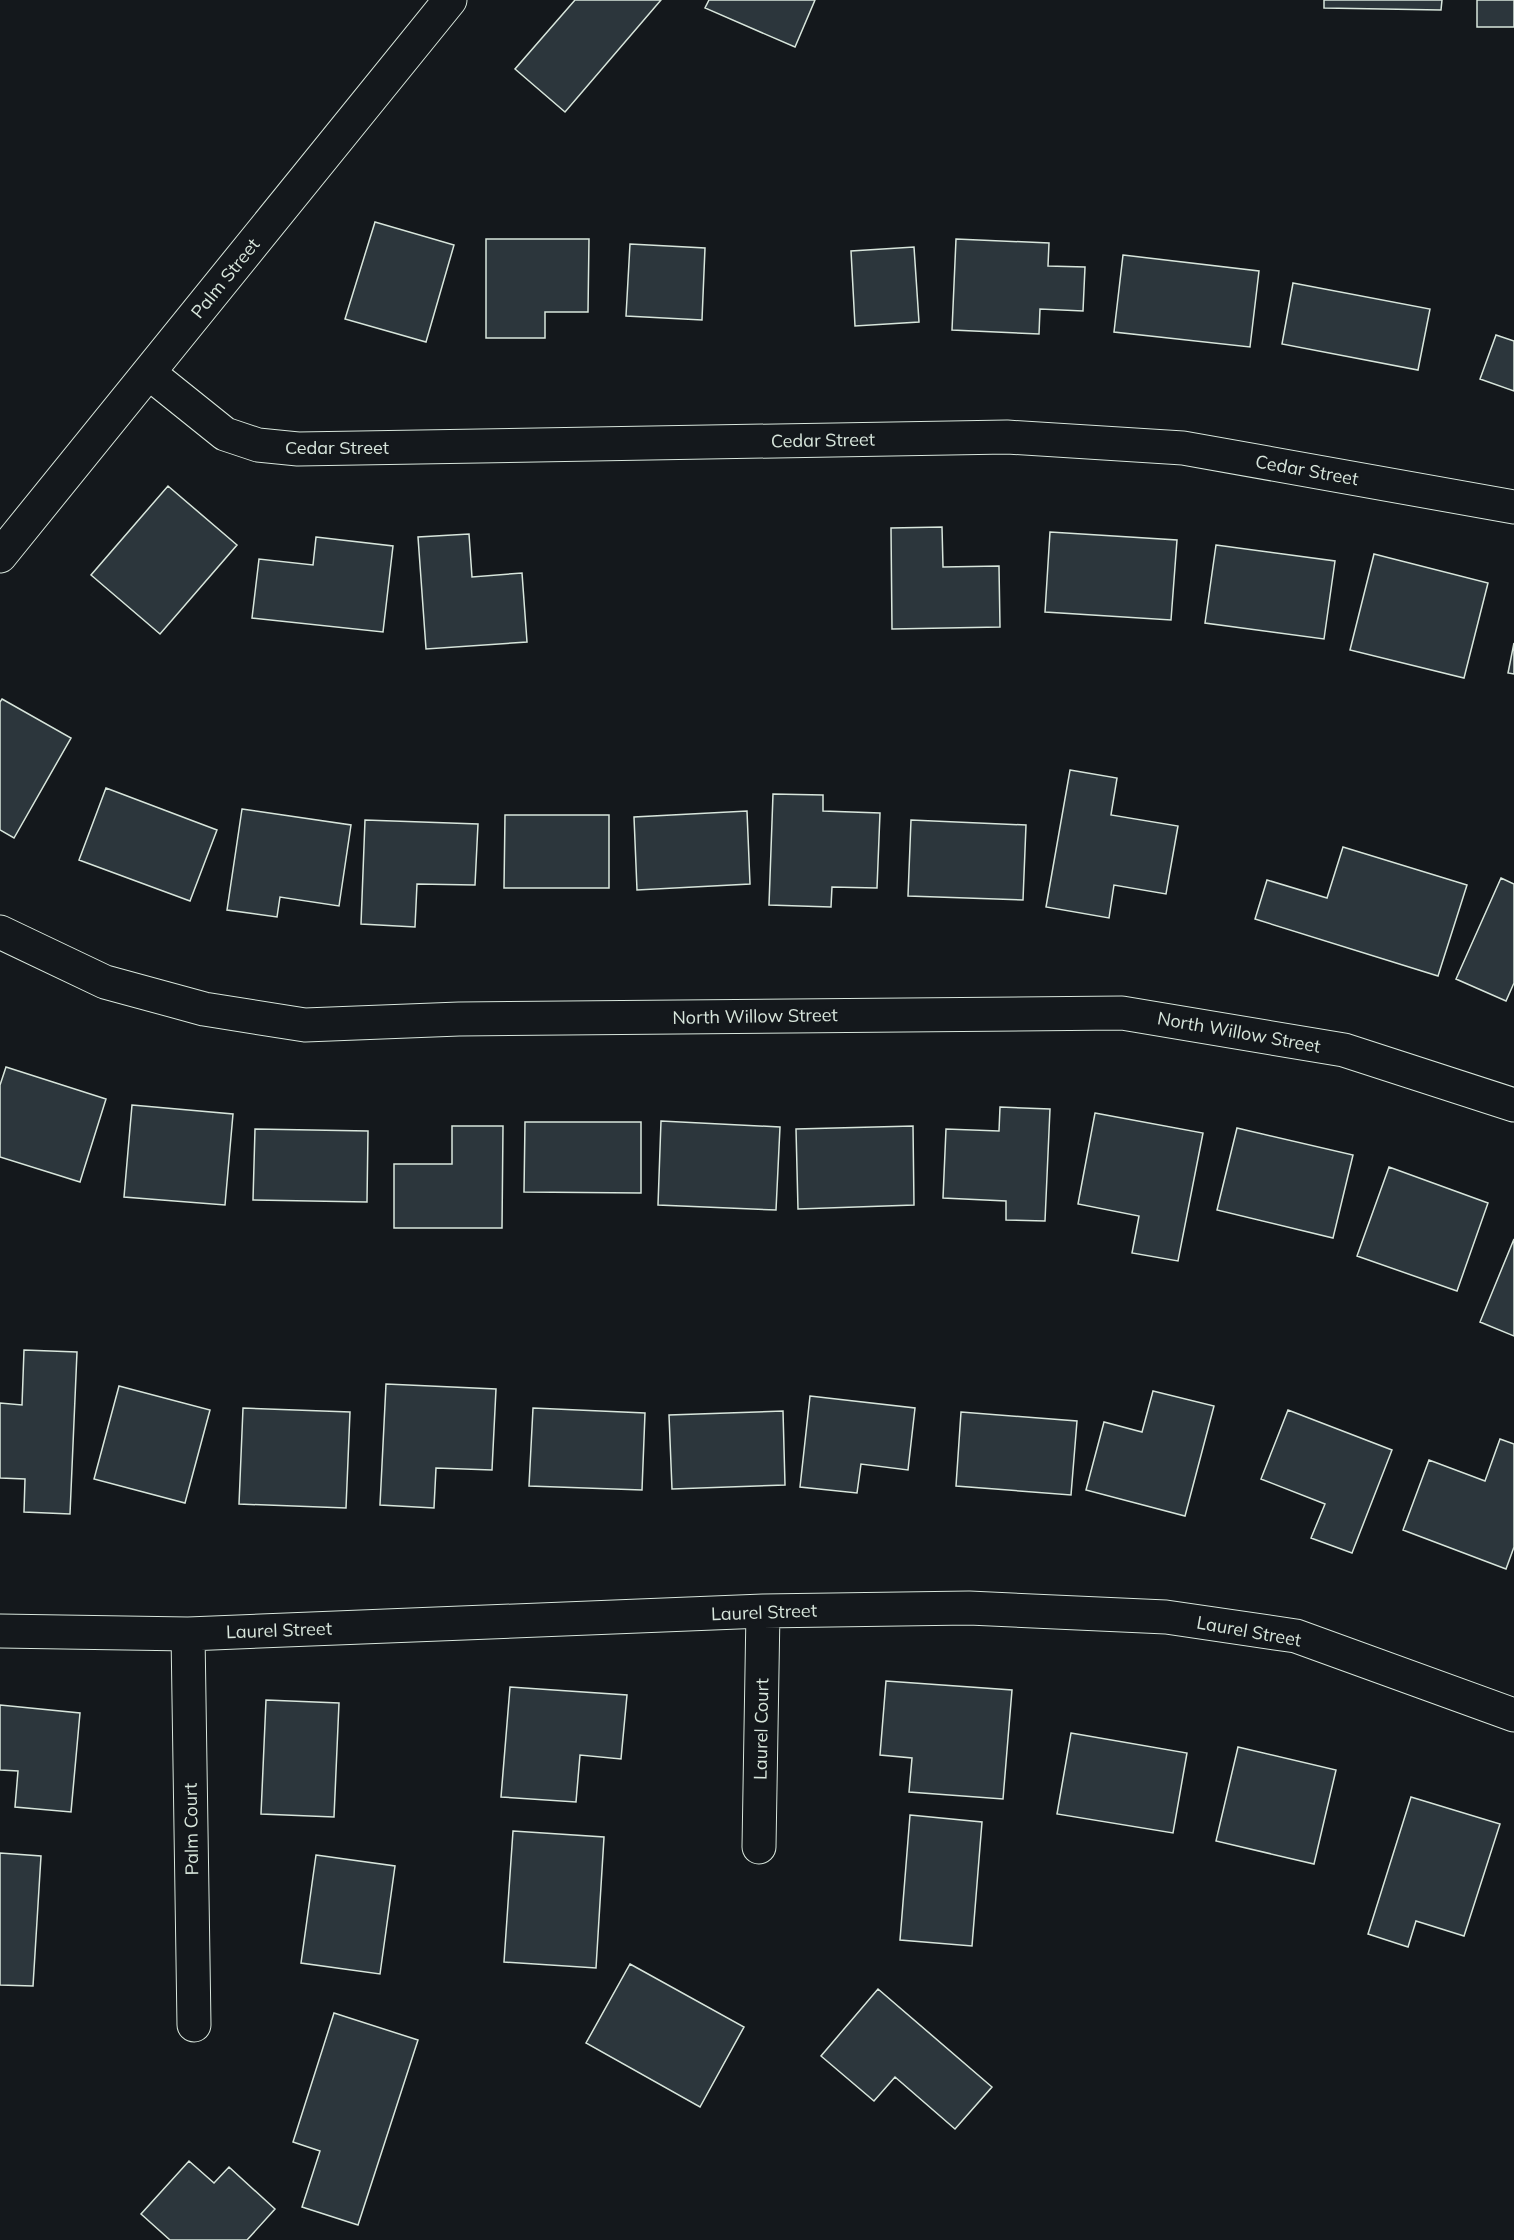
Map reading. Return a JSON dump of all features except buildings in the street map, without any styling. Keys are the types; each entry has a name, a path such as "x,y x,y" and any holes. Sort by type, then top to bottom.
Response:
{"street":[{"name":"Palm Street","path":"0,556 450,0"},
{"name":"Cedar Street","path":"149,374 225,434 258,445 298,449 1007,437 1183,448 1514,507"},
{"name":"North Willow Street","path":"0,932 105,982 204,1009 305,1025 459,1018 1122,1012 1344,1050 1514,1105"},
{"name":"Laurel Street","path":"0,1631 188,1634 763,1611 969,1608 1166,1617 1296,1636 1514,1714"},
{"name":"Laurel Court","path":"759,1847 763,1611"},
{"name":"Palm Court","path":"188,1634 194,2025"}]}
